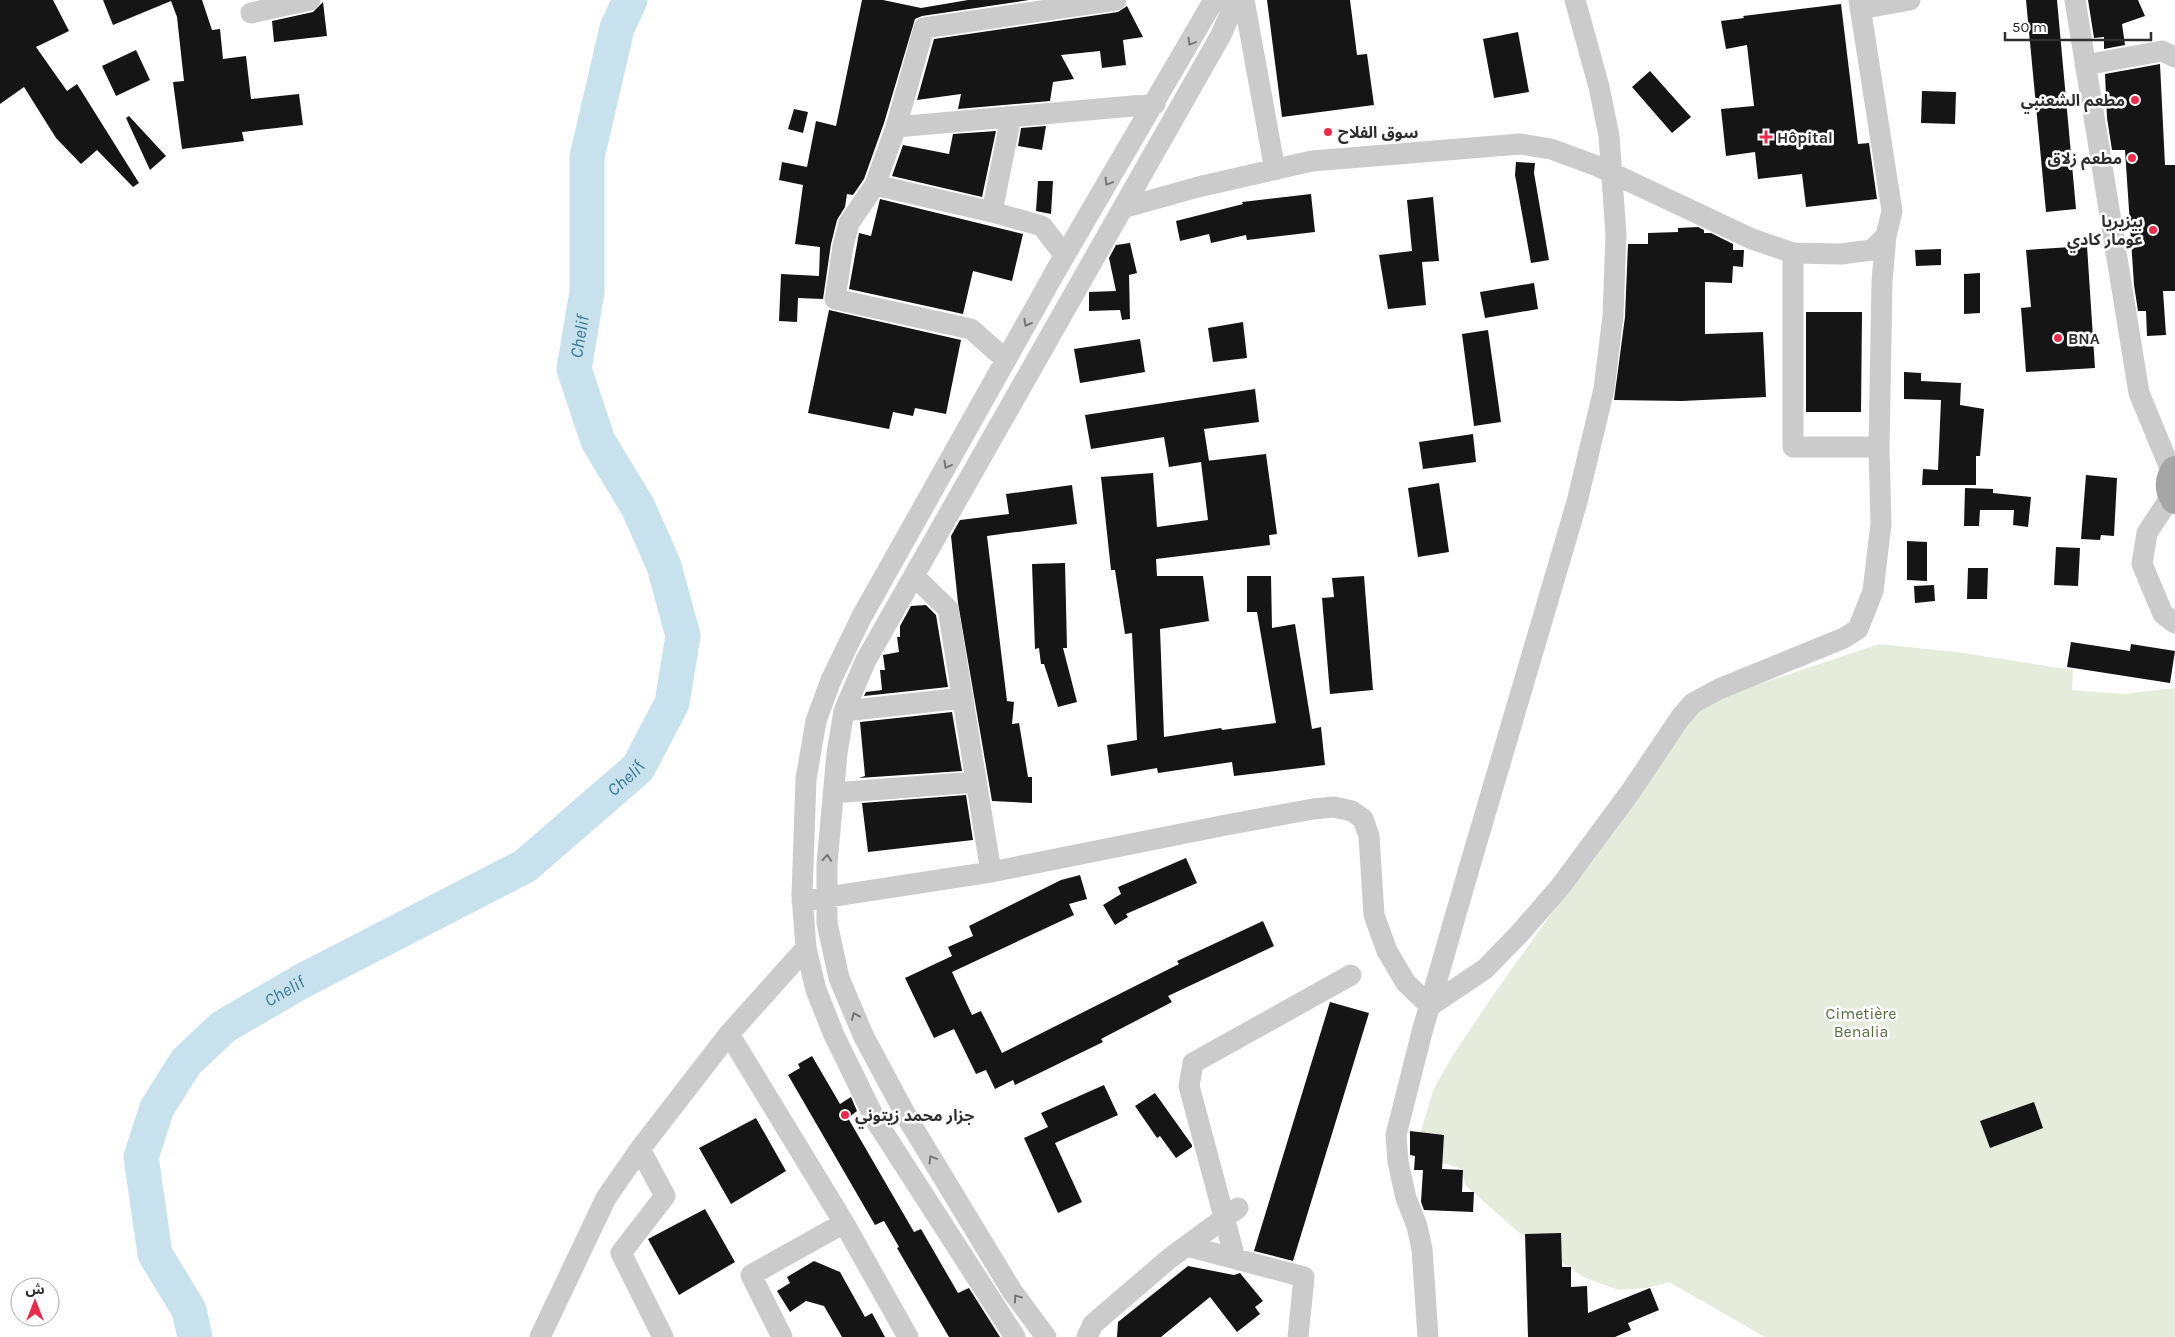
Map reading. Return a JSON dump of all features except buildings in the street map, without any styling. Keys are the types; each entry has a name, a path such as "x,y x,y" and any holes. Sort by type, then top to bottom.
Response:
{"street":[{"path":"251,13 310,0"},
{"path":"1006,360 972,329 835,299 843,246 849,224 875,185 896,127 924,28 1116,0"},
{"path":"1015,1337 876,1121 834,1035 816,990 806,948 802,901 806,779 816,721 831,680 861,618 1064,256 1214,0"},
{"path":"1046,1337 1006,1282 909,1121 864,1037 839,978 827,923 826,864 844,711 866,660 1220,35 1236,0"},
{"path":"1244,0 1275,170"},
{"path":"1428,1337 1422,1249 1398,1162 1396,1135 1430,1006 1539,626 1577,502 1604,389 1613,316 1616,236 1609,136 1601,97 1575,0"},
{"path":"1430,1006 1485,970 1520,933 1560,887 1631,791 1680,718 1693,704 1719,689 1844,638 1858,629 1873,591 1881,524 1879,447 1882,281 1886,236 1892,210 1860,4 1910,0"},
{"path":"2075,0 2139,393 2174,485 2148,534 2142,564 2163,614 2175,623"},
{"path":"2085,65 2162,51 2175,57"},
{"path":"896,127 1154,104"},
{"path":"992,212 1011,117"},
{"path":"1123,208 1198,187 1312,161 1520,144 1551,150 1612,174 1752,239 1793,253 1841,254 1872,250 1886,236"},
{"path":"875,185 992,212 1042,226 1064,256"},
{"path":"1793,253 1793,447 1879,447"},
{"path":"914,576 948,609 991,872"},
{"path":"844,711 963,698"},
{"path":"833,793 976,782"},
{"path":"802,901 991,872 1313,808 1334,807 1352,811 1363,819 1369,836 1374,916 1387,951 1406,983 1430,1006"},
{"path":"540,1337 606,1198 640,1149 729,1034 806,948"},
{"path":"1235,1258 1232,1213 1189,1086 1193,1063 1351,975"},
{"path":"729,1034 844,1223 908,1337"},
{"path":"640,1149 665,1196 621,1253 663,1337"},
{"path":"1087,1337 1093,1324 1187,1246 1232,1213"},
{"path":"782,1337 751,1275 844,1223"},
{"path":"1187,1246 1304,1278 1298,1337"}],"green space":[{"name":"Cimetière Benalia","path":"1879,644 1956,652 2073,670 2072,690 2123,694 2175,688 2175,1337 1765,1337 1669,1282 1647,1288 1619,1290 1583,1277 1517,1231 1465,1185 1462,1169 1414,1154 1434,1088 1453,1055 1496,991 1702,703"}],"waterway":[{"name":"Chelif","path":"195,1337 189,1310 155,1254 141,1157 157,1108 186,1062 223,1027 302,981 525,866 638,768 672,703 683,636 664,566 638,507 598,441 574,369 587,292 587,157 617,28 630,0"}],"place":[{"name":"مطعم الشعنبي","path":"2135,100"},
{"name":"سوق الفلاح","path":"1328,132"},
{"name":"Hôpital","path":"1766,137"},
{"name":"مطعم زلاق","path":"2132,158"},
{"name":"بيزيريا عومار كادي","path":"2153,230"},
{"name":"BNA","path":"2058,338"},
{"name":"جزار محمد زيتوني","path":"845,1115"}]}
